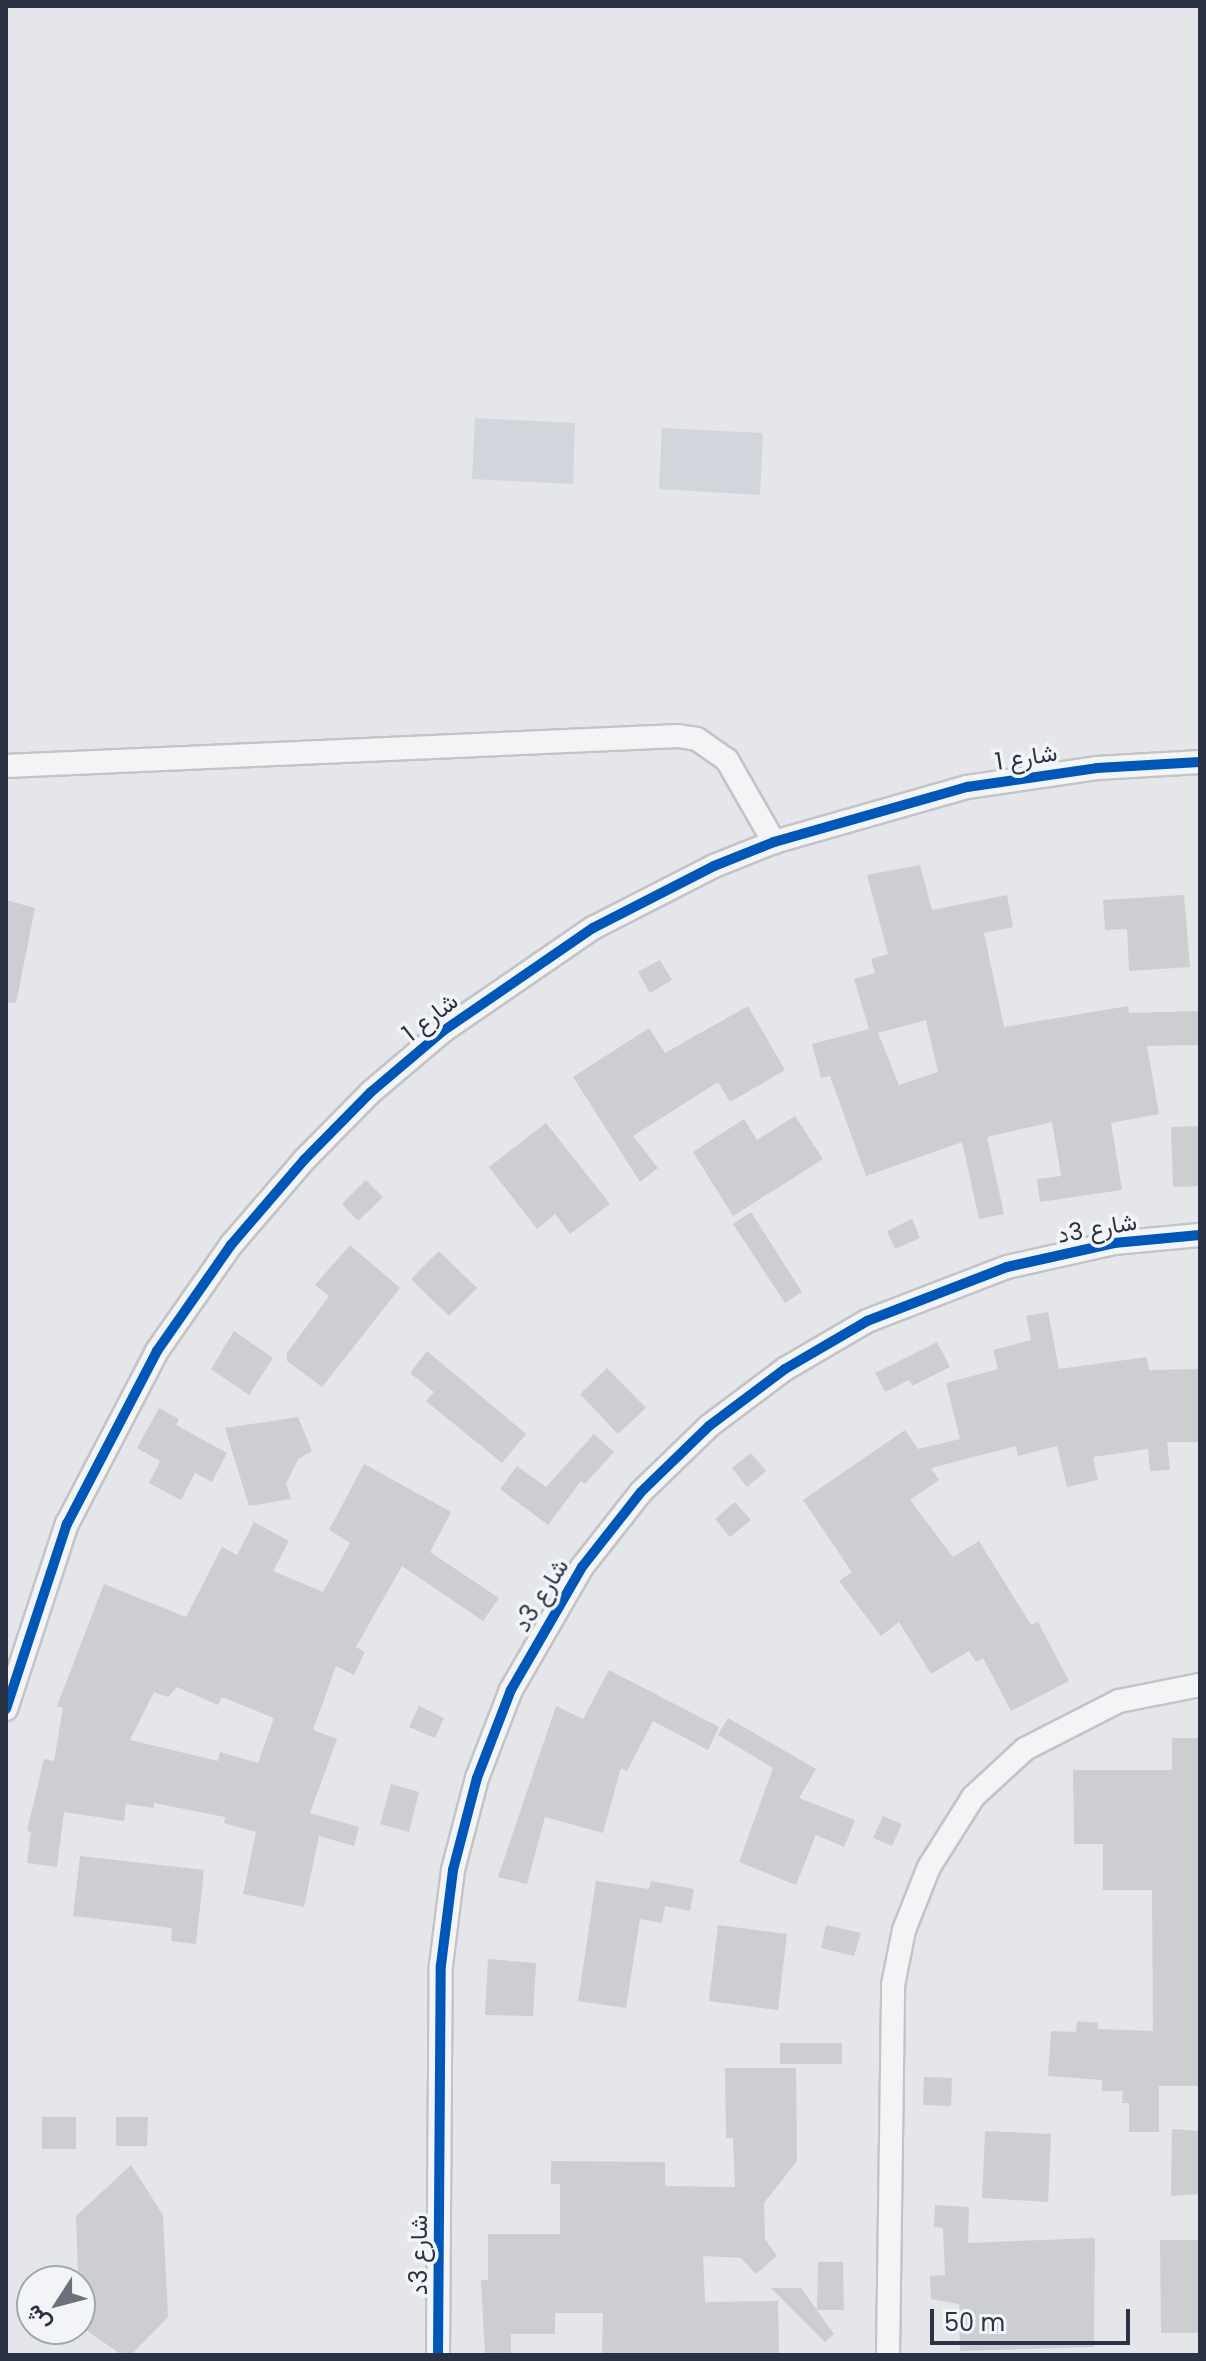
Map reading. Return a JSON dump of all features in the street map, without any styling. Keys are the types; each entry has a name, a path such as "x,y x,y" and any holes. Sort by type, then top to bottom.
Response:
{"street":[{"path":"6,766 678,736 697,739 727,760 774,842"},
{"name":"شارع 1","path":"6,1709 67,1524 124,1407 200,1287 304,1160 406,1061 536,964 653,896 774,842 967,787 1097,768 1200,762"},
{"name":"شارع 3د","path":"438,2355 441,1965 453,1870 477,1778 511,1690 582,1567 641,1492 709,1426 785,1369 867,1321 954,1283 1033,1260 1114,1243 1200,1235"},
{"path":"888,2355 892,1999 904,1930 929,1867 973,1797 1035,1743 1119,1701 1200,1685"}],"shaded area":[{"path":"475,418 575,423 573,484 472,479"},
{"path":"662,428 763,433 760,495 659,489"}],"building":[{"path":"920,865 932,910 1007,895 1013,927 984,933 1004,1027 1128,1006 1129,1013 1200,1011 1200,1045 1147,1046 1159,1114 1111,1123 1122,1190 1040,1202 1037,1179 1061,1176 1052,1122 987,1137 1004,1214 979,1219 962,1142 866,1176 830,1076 821,1078 812,1044 869,1029 854,979 875,973 871,959 888,954 867,875","holes":["926,1020 938,1072 899,1085 878,1033"]},
{"path":"1184,895 1190,967 1129,971 1127,929 1105,930 1103,900"},
{"path":"6,900 35,908 16,1003 6,1002"},
{"path":"660,960 672,980 650,993 638,972"},
{"path":"748,1006 785,1070 730,1102 718,1082 633,1136 658,1168 640,1182 573,1077 649,1028 665,1053"},
{"path":"795,1116 823,1159 733,1216 693,1152 744,1119 757,1140"},
{"path":"546,1123 610,1204 570,1234 555,1214 537,1229 489,1167"},
{"path":"1200,1126 1200,1186 1173,1187 1171,1127"},
{"path":"366,1180 383,1197 358,1221 342,1204"},
{"path":"751,1212 802,1292 785,1303 733,1224"},
{"path":"912,1219 920,1238 895,1249 887,1231"},
{"path":"350,1245 400,1288 322,1387 287,1361 287,1353 329,1296 315,1285"},
{"path":"439,1251 477,1288 449,1316 411,1279"},
{"path":"1048,1312 1059,1369 1147,1357 1149,1370 1200,1369 1200,1442 1167,1442 1170,1470 1150,1471 1148,1449 1093,1457 1098,1480 1067,1487 1057,1446 1018,1456 1016,1446 931,1468 939,1480 910,1500 953,1557 979,1541 1031,1625 1038,1622 1069,1681 1011,1711 983,1658 976,1662 969,1651 931,1674 899,1622 881,1636 839,1581 852,1572 803,1500 905,1430 918,1449 960,1439 946,1383 998,1369 993,1350 1031,1340 1026,1316"},
{"path":"234,1331 273,1358 249,1395 211,1369"},
{"path":"937,1342 950,1367 912,1386 909,1380 885,1392 875,1373"},
{"path":"427,1351 526,1434 502,1463 426,1401 434,1392 410,1373"},
{"path":"607,1368 646,1408 618,1434 580,1394"},
{"path":"159,1408 179,1419 176,1425 227,1453 212,1482 195,1473 181,1500 149,1483 160,1461 137,1448"},
{"path":"298,1417 312,1451 298,1459 286,1484 291,1499 249,1506 225,1428"},
{"path":"594,1434 614,1452 585,1484 581,1481 548,1525 500,1489 517,1466 546,1487"},
{"path":"751,1453 766,1471 747,1487 732,1468"},
{"path":"364,1464 451,1512 430,1552 499,1598 483,1621 402,1566 356,1647 365,1652 354,1675 336,1666 313,1730 337,1739 310,1813 359,1827 354,1846 319,1836 304,1907 243,1894 256,1832 224,1823 225,1817 154,1803 154,1808 126,1804 124,1821 64,1812 57,1867 27,1863 31,1832 27,1831 44,1759 54,1761 63,1708 57,1706 104,1584 186,1617 222,1547 237,1555 254,1522 289,1541 273,1571 323,1592 350,1543 329,1530","holes":["177,1687 218,1705 222,1697 274,1718 258,1763 220,1752 218,1761 130,1740 154,1692 168,1697"]},
{"path":"735,1502 751,1520 730,1537 715,1519"},
{"path":"609,1670 719,1727 708,1750 653,1721 627,1771 621,1768 603,1833 545,1817 527,1884 498,1877 556,1706 583,1719"},
{"path":"419,1706 444,1718 435,1738 409,1727"},
{"path":"728,1718 816,1769 799,1798 855,1820 844,1847 816,1835 796,1885 739,1862 773,1768 718,1735"},
{"path":"1172,1738 1200,1738 1200,2086 1159,2086 1159,2132 1129,2132 1129,2103 1122,2103 1123,2091 1102,2091 1102,2080 1048,2076 1051,2031 1076,2032 1077,2021 1098,2023 1098,2029 1153,2031 1152,1890 1103,1890 1103,1844 1074,1844 1073,1770 1172,1770"},
{"path":"391,1784 419,1792 409,1832 380,1824"},
{"path":"883,1816 902,1824 892,1846 873,1838"},
{"path":"80,1856 204,1870 196,1944 171,1941 172,1928 73,1916"},
{"path":"596,1881 649,1889 651,1881 694,1889 690,1911 665,1906 662,1923 640,1919 626,2008 578,2001"},
{"path":"718,1925 787,1934 778,2010 709,2001"},
{"path":"826,1925 861,1933 854,1956 821,1948"},
{"path":"488,1959 536,1963 533,2016 485,2015"},
{"path":"780,2043 842,2043 842,2064 780,2064"},
{"path":"725,2068 796,2068 797,2161 764,2203 765,2239 777,2256 756,2274 741,2258 703,2256 705,2302 778,2301 779,2355 602,2355 603,2313 555,2313 555,2334 511,2334 511,2355 485,2355 481,2280 488,2280 488,2234 560,2234 560,2184 551,2184 551,2161 665,2162 665,2186 735,2187 733,2138 726,2138"},
{"path":"924,2077 952,2078 951,2106 923,2105"},
{"path":"42,2117 76,2117 76,2149 42,2149"},
{"path":"116,2117 148,2117 147,2146 116,2146"},
{"path":"1172,2129 1200,2131 1200,2194 1171,2196"},
{"path":"985,2131 1051,2134 1048,2202 982,2198"},
{"path":"131,2165 163,2215 168,2317 131,2355 122,2355 96,2337 96,2265 78,2265 76,2216"},
{"path":"935,2205 969,2207 968,2243 1095,2238 1094,2347 960,2351 959,2304 931,2299 930,2276 945,2275 943,2228 934,2227"},
{"path":"1160,2240 1200,2240 1200,2333 1161,2333"},
{"path":"818,2262 843,2262 844,2310 817,2310"},
{"path":"771,2288 801,2288 834,2334 825,2342"}],"cycle path":[{"path":"6,1709 67,1524 157,1351 231,1245 304,1160 371,1092 443,1031 593,928 714,866 774,842 967,787 1097,768 1200,762"},
{"path":"438,2355 441,1965 453,1870 477,1778 511,1690 582,1567 641,1492 709,1426 785,1369 867,1321 1007,1267 1114,1243 1200,1235"}]}
